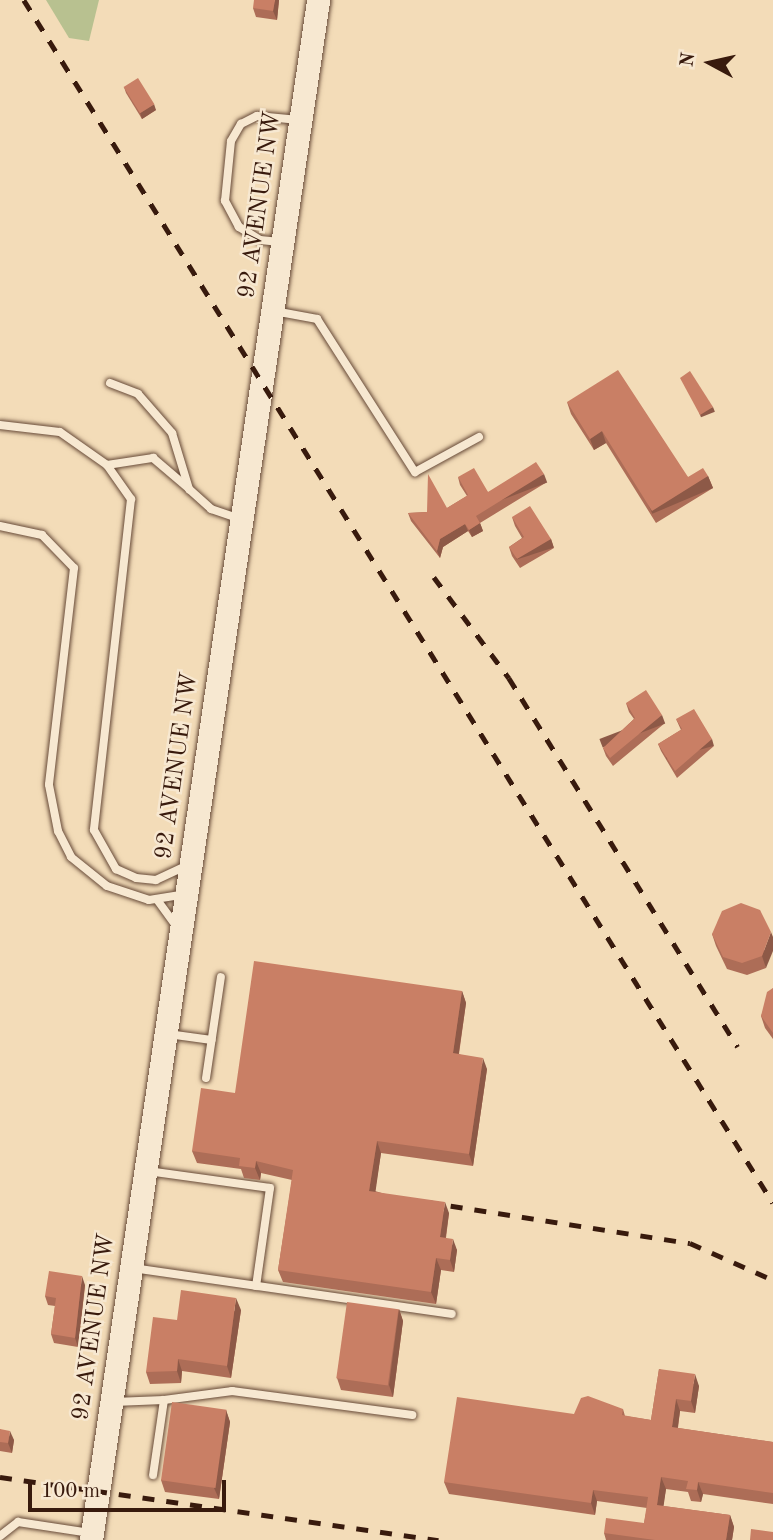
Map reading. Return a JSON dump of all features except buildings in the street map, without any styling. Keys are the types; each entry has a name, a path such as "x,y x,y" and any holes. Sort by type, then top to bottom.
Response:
{"main road":[{"name":"92 AVENUE NW","path":"91,1536 318,0"}],"lane":[{"path":"283,242 260,240 239,227 225,201 226,174 241,124 257,116 300,120"},
{"path":"273,311 317,319 415,472 479,437"},
{"path":"110,383 138,394 166,426 189,489"},
{"path":"0,425 60,432 107,465 131,499 94,830 116,869 136,878 174,875 189,863 193,846"},
{"path":"107,465 153,458 211,509 240,519"},
{"path":"0,526 42,536 74,568 49,785 58,831 87,873 158,901 171,913 179,936"},
{"path":"158,901 176,900 187,885"},
{"path":"206,1078 221,977"},
{"path":"165,1034 212,1040"},
{"path":"145,1171 270,1188 256,1286"},
{"path":"130,1268 452,1314"},
{"path":"111,1403 164,1400 232,1391 411,1415"},
{"path":"153,1475 164,1400"},
{"path":"0,1536 18,1522 91,1536"}],"green space":[{"path":"46,0 99,0 89,41 69,38"}],"railway":[{"path":"24,0 773,1203"},
{"path":"434,577 509,678 738,1047"},
{"path":"427,1202 690,1243 773,1280"},
{"path":"0,1477 439,1540"}]}
